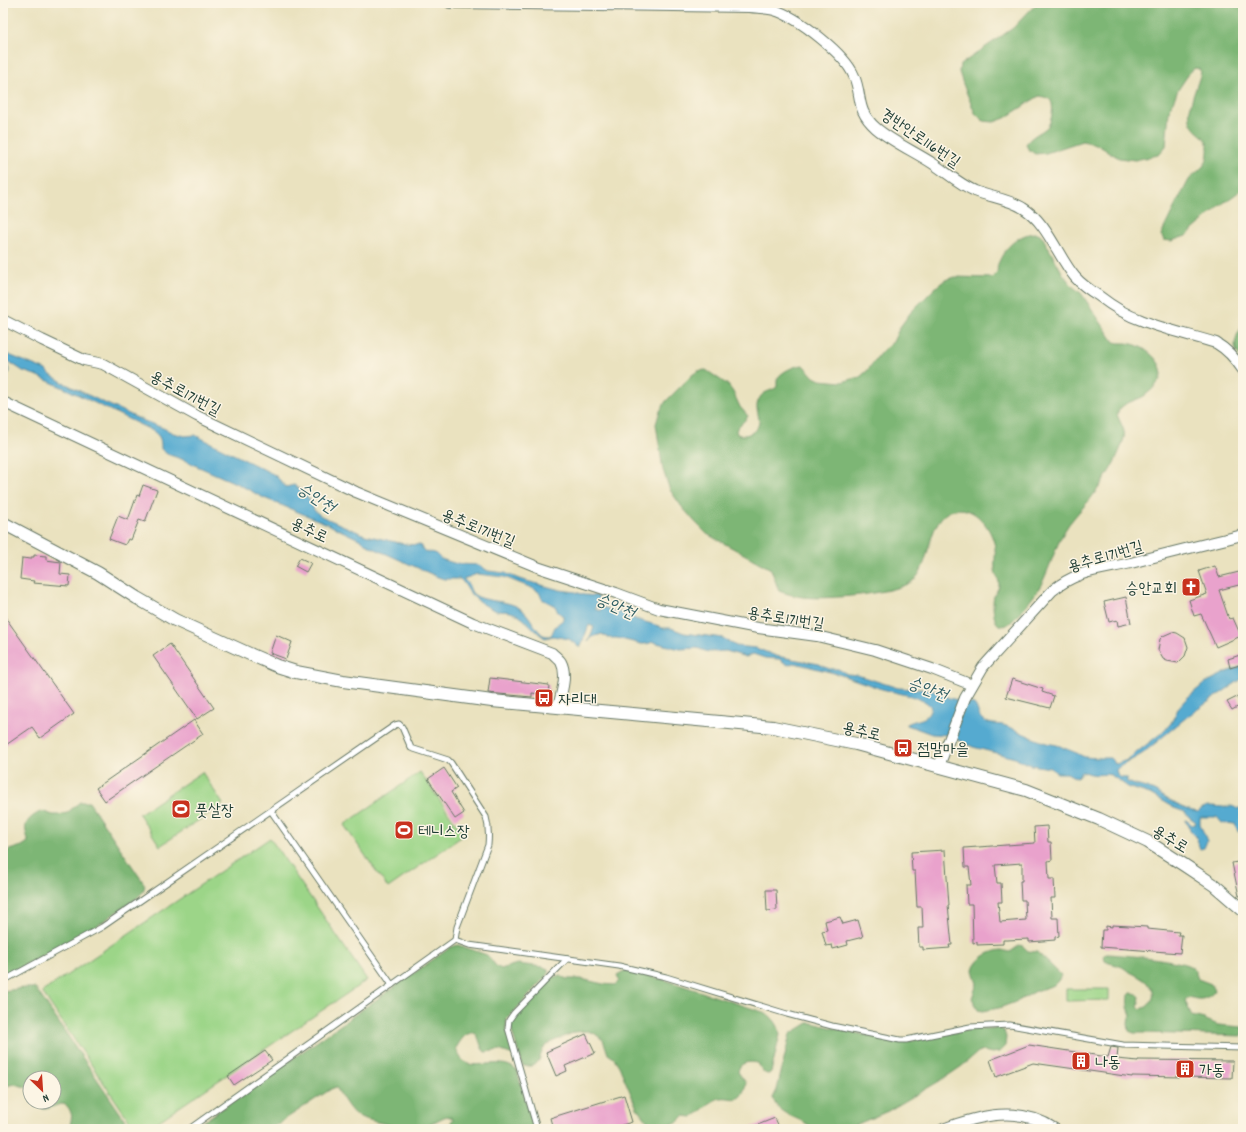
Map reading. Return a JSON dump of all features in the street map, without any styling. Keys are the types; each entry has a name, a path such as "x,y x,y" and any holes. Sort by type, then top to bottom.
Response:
{"street":[{"name":"경반안로116번길","path":"450,3 750,7 775,10 811,31 834,50 850,67 855,78 859,103 869,121 877,129 931,162 967,187 1014,204 1027,211 1042,227 1070,271 1077,279 1104,300 1140,320 1216,343 1227,349 1236,358 1243,370"},
{"name":"용추로171번길","path":"3,320 84,360 103,364 197,416 356,492 540,568 616,592 659,608 758,628 817,636 875,650 932,669 972,685"},
{"name":"용추로","path":"3,402 473,623 552,653 559,660 564,669 558,708"},
{"name":"용추로","path":"3,523 98,573 175,620 277,666 296,672 344,681 492,701 773,728 856,744 1026,790 1099,819 1148,842 1184,864 1243,910"},
{"name":"용추로171번길","path":"939,766 965,698 983,667 1060,584 1074,576 1091,571 1243,535"},
{"path":"943,1129 980,1116 995,1114 1026,1117 1039,1121 1055,1129"}],"lane":[{"path":"3,981 102,927 395,725 399,724 402,727 411,748 451,762 486,817 489,829 488,845 460,917 455,940 188,1129"},
{"path":"271,811 392,985"},
{"path":"455,940 469,945 619,966 660,976 832,1026 900,1040 970,1027 1010,1025 1123,1045 1243,1048"},
{"path":"537,1129 508,1028 509,1020 567,959"}],"green space":[{"path":"1037,3 1243,3 1243,189 1222,204 1186,236 1171,241 1164,240 1161,235 1183,191 1191,177 1202,168 1207,159 1207,144 1202,136 1195,130 1189,115 1191,103 1201,72 1199,69 1195,68 1190,72 1178,90 1169,111 1166,146 1158,155 1135,160 1119,158 1096,144 1082,141 1046,153 1035,154 1028,149 1026,144 1048,126 1051,120 1052,103 1045,97 1039,96 1005,118 994,122 983,121 975,113 963,84 959,72 960,65 1013,28"},
{"path":"1035,233 1043,238 1063,274 1072,286 1081,293 1114,342 1130,343 1143,348 1150,353 1160,366 1161,376 1153,389 1144,396 1125,405 1119,410 1117,414 1123,429 1124,438 1113,465 1094,494 1069,524 1058,544 1043,581 1027,605 1014,620 1004,626 1001,626 995,620 993,599 999,584 995,571 995,547 986,526 975,514 968,511 961,509 953,510 938,522 920,571 915,579 907,584 894,589 862,595 814,598 797,596 779,591 771,569 707,534 682,507 670,490 663,470 656,424 660,411 666,401 692,375 698,371 706,370 728,385 740,407 748,416 737,428 737,434 744,435 752,433 759,424 757,408 759,399 764,393 777,387 777,379 785,371 796,366 803,365 814,377 820,380 842,382 860,377 867,371 881,352 893,342 900,327 911,312 935,288 945,280 954,277 992,278 996,274 998,264 1009,246 1023,236"},
{"path":"1243,326 1243,360 1238,354 1235,344 1239,331"},
{"name":"풋살장","path":"202,772 223,804 160,846 139,814"},
{"name":"테니스장","path":"420,772 464,835 388,888 344,825"},
{"path":"80,802 89,802 145,885 143,892 137,898 98,925 3,977 3,852 22,846 28,842 25,828 30,819 36,814 42,811 53,815 67,813"},
{"path":"270,838 367,980 147,1129 135,1129 42,992"},
{"path":"458,945 487,955 496,966 501,969 517,964 548,969 548,975 507,1019 506,1027 514,1054 499,1050 485,1052 477,1036 472,1033 464,1036 456,1048 459,1056 465,1062 470,1064 505,1064 517,1071 534,1129 448,1129 453,1118 447,1116 419,1129 387,1124 360,1117 353,1113 336,1087 270,1129 193,1129 451,947"},
{"path":"1020,945 1028,951 1037,952 1061,975 1058,981 1054,985 1036,991 1018,1001 999,1008 982,1011 978,1010 972,998 977,984 973,970 977,962 992,952 1001,950 1010,952"},
{"path":"1104,955 1138,956 1165,960 1177,962 1193,968 1198,979 1211,984 1215,990 1203,999 1189,997 1186,999 1185,1001 1192,1016 1218,1025 1242,1027 1243,1036 1134,1033 1129,1031 1128,1023 1131,1015 1128,1007 1129,995 1133,993 1140,997 1138,1006 1141,1009 1147,1007 1150,1003 1153,997 1153,992 1151,987 1142,979 1121,966 1105,961"},
{"path":"624,971 630,971 665,980 766,1013 775,1022 780,1034 771,1072 769,1074 765,1073 758,1063 748,1062 742,1064 738,1072 746,1083 741,1096 734,1099 720,1098 709,1104 692,1117 684,1116 679,1121 670,1125 657,1127 652,1126 637,1108 619,1066 614,1058 608,1054 603,1040 594,1033 587,1031 575,1032 556,1040 546,1045 536,1064 531,1066 523,1066 511,1028 511,1021 515,1015 553,977 560,976 567,979 581,979 615,985 619,981 617,975"},
{"path":"35,988 131,1129 70,1129 71,1115 66,1105 62,1104 62,1070 22,1070 22,1086 14,1084 3,1087 3,991"},
{"path":"1066,989 1109,989 1109,1000 1066,1001"},
{"path":"808,1023 900,1043 970,1029 999,1028 1004,1031 1006,1037 1005,1046 999,1052 978,1052 962,1066 943,1079 888,1111 846,1129 813,1129 802,1121 785,1113 776,1104 773,1098 777,1090 790,1034"}],"water":[{"path":"3,351 4,353 46,370 64,383 144,421 173,433 185,436 195,435 275,475 286,487 294,485 299,488 311,501 314,510 321,516 365,535 404,544 420,545 424,551 435,553 441,559 457,564 479,565 488,571 505,573 519,579 560,590 598,596 595,609 600,611 602,607 617,613 622,612 635,619 662,628 671,628 684,633 723,638 736,646 756,648 776,656 819,664 829,669 838,669 847,674 857,675 898,688 934,690 949,698 974,704 980,717 986,722 1006,726 1043,742 1060,746 1085,757 1110,758 1116,764 1127,760 1164,731 1171,723 1179,707 1205,683 1243,666 1243,678 1188,716 1142,754 1116,770 1120,777 1127,778 1127,782 1148,788 1181,807 1192,811 1198,812 1209,806 1231,806 1238,809 1243,809 1243,832 1238,831 1235,824 1222,823 1217,817 1201,817 1200,824 1207,841 1204,848 1200,849 1196,837 1190,831 1189,826 1185,821 1187,820 1192,825 1196,822 1185,812 1174,808 1150,794 1128,787 1111,775 1094,775 1081,772 1076,778 1067,773 1057,773 1050,768 1031,765 1015,758 973,747 948,735 932,734 907,725 928,715 931,707 926,702 911,696 882,689 838,674 799,664 793,663 788,665 779,659 765,658 753,654 746,657 726,651 708,652 697,648 680,649 653,642 641,644 617,638 608,638 602,634 592,637 588,642 594,627 589,625 580,648 569,639 553,636 545,638 524,619 516,614 497,611 479,602 460,579 444,579 438,577 371,547 359,539 325,523 264,498 238,484 187,461 167,454 161,449 160,439 153,431 64,388 23,371 8,361 6,363 10,372 7,374 3,373","holes":["477,574 504,577 539,592 542,599 555,606 558,612 563,616 563,620 556,626 550,636 543,635 530,618 516,606 503,602 483,599 473,594 468,584 463,579"]}],"building":[{"path":"143,485 157,490 145,522 139,520 131,540 128,539 125,545 109,539 118,516 128,520 137,495 139,496"},
{"path":"34,555 46,556 46,560 61,562 60,574 70,575 69,586 33,583 34,581 20,579 22,558 31,559"},
{"path":"300,558 311,563 306,572 295,566"},
{"path":"1215,566 1219,577 1243,571 1243,584 1219,590 1229,619 1233,618 1241,636 1216,647 1201,614 1194,616 1189,600 1207,594 1199,571"},
{"path":"1126,597 1131,623 1118,626 1117,620 1109,622 1104,602"},
{"path":"3,614 74,714 40,738 32,727 3,747"},
{"path":"1172,632 1185,638 1188,647 1185,656 1178,663 1163,659 1158,650 1160,639"},
{"path":"276,635 292,642 286,659 270,653"},
{"path":"170,644 214,708 197,719 153,656"},
{"path":"1243,654 1243,664 1230,668 1228,659"},
{"path":"490,678 549,685 548,695 532,693 532,697 488,693"},
{"path":"1012,679 1043,689 1042,692 1054,696 1050,708 1006,697"},
{"path":"1237,697 1241,705 1232,710 1227,702"},
{"path":"194,720 203,734 105,801 96,788"},
{"path":"444,768 457,788 451,792 464,813 455,819 428,779"},
{"path":"1047,826 1048,842 1051,842 1052,860 1048,861 1049,879 1054,879 1055,898 1051,898 1052,918 1058,918 1059,936 1055,937 1055,940 1029,942 1029,939 1003,940 1003,944 977,945 977,942 973,943 972,904 967,904 966,885 971,885 969,867 965,867 964,848 1035,843 1034,827","holes":["1022,863 1022,881 1020,881 1021,900 1025,900 1026,920 1000,922 998,902 1002,902 1001,883 997,883 995,865"]},
{"path":"945,850 952,945 949,945 950,948 923,950 923,947 919,947 918,928 923,928 922,907 917,907 915,871 912,871 911,852"},
{"path":"1243,861 1243,895 1239,896 1232,863"},
{"path":"766,890 776,890 777,910 767,911"},
{"path":"840,917 843,924 858,920 863,937 847,941 848,945 833,949 832,945 826,946 822,931 827,930 825,921"},
{"path":"1112,925 1147,927 1147,929 1179,932 1178,935 1182,935 1180,953 1101,947 1102,930 1106,930 1106,926 1112,927"},
{"path":"586,1034 595,1053 565,1066 567,1071 556,1076 546,1052"},
{"path":"1029,1045 1108,1057 1111,1047 1118,1048 1117,1059 1138,1061 1233,1061 1232,1078 1132,1077 1033,1063 996,1077 990,1060"},
{"path":"265,1051 272,1060 234,1085 228,1076"},
{"path":"624,1095 632,1122 609,1129 553,1129 550,1118"},
{"path":"775,1118 780,1129 750,1129 750,1128"}],"place":[{"name":"승안교회","path":"1191,587"},
{"name":"자리대","path":"544,698"},
{"name":"점말마을","path":"903,748"},
{"name":"풋살장","path":"181,809"},
{"name":"테니스장","path":"404,830"},
{"name":"나동","path":"1081,1061"},
{"name":"가동","path":"1185,1069"}],"water label":[{"name":"승안천","path":"317,497"},
{"name":"승안천","path":"616,605"},
{"name":"승안천","path":"928,688"}]}
